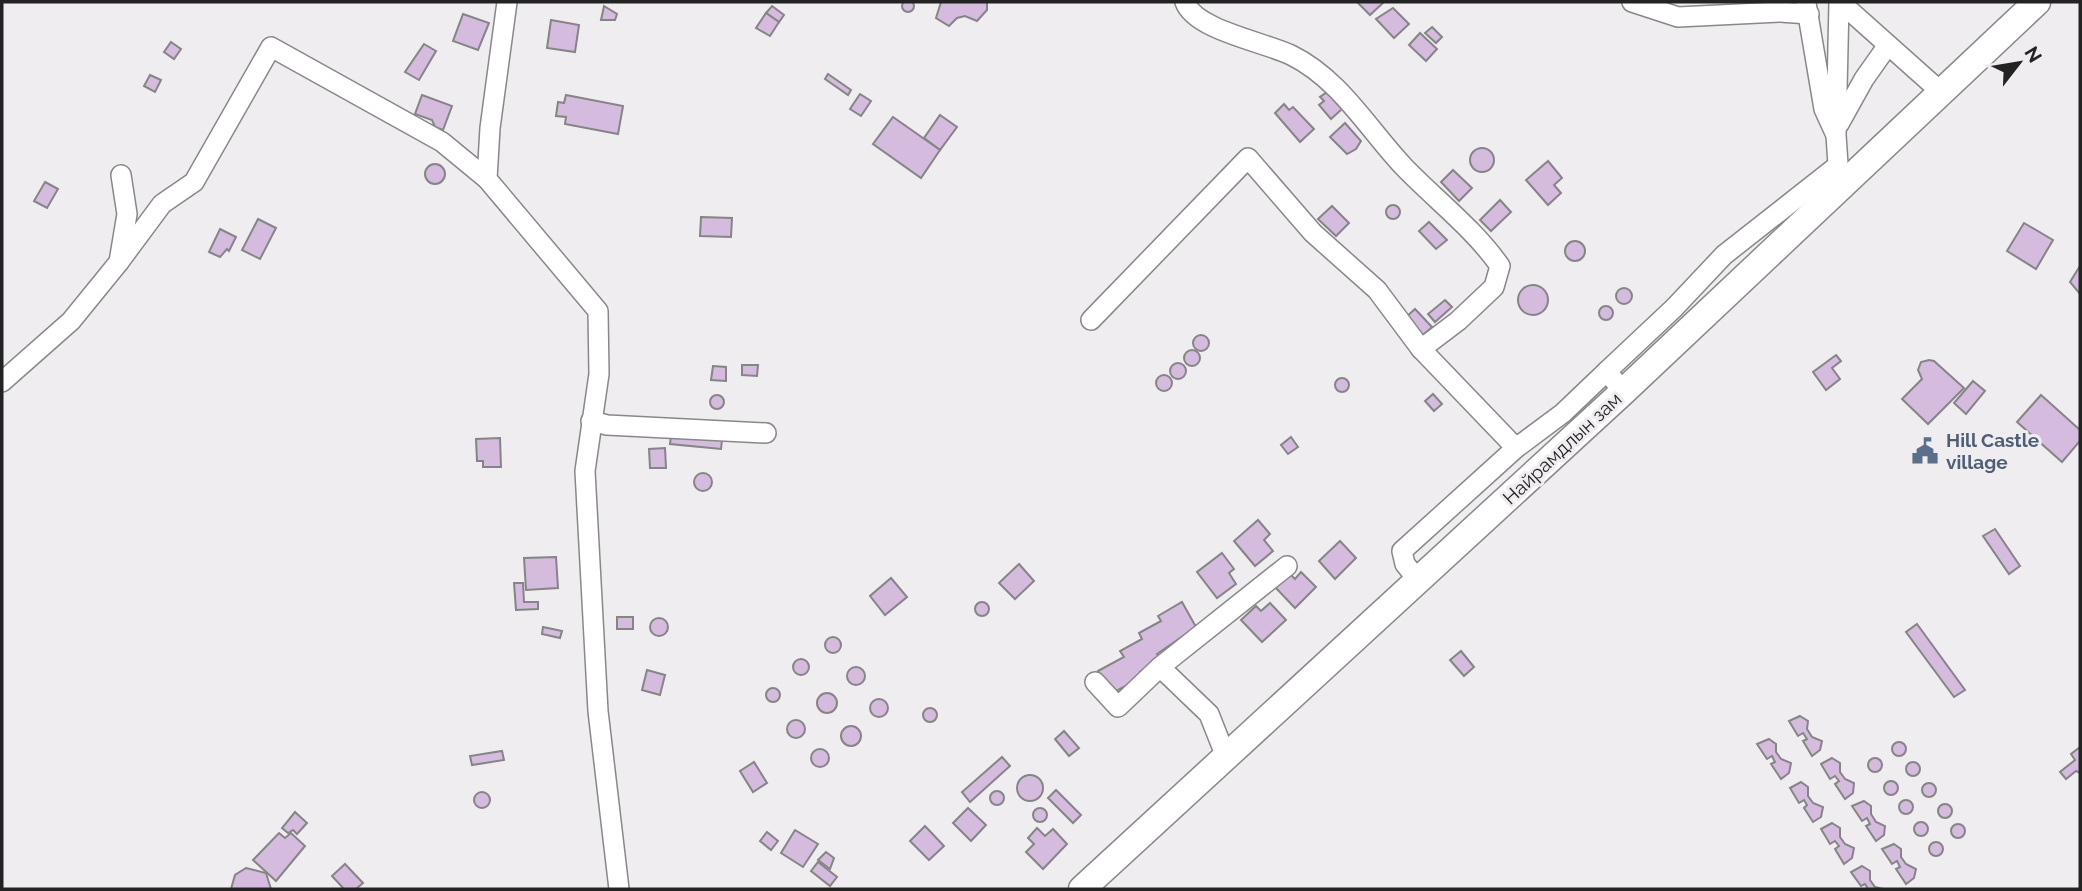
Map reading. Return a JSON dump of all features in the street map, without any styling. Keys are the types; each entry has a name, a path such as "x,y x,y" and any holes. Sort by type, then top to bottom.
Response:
{"main road":[{"name":"Найрамдлын зам","path":"1082,889 1418,580 1615,381 1838,177 1941,92 2037,2"}],"street":[{"path":"487,179 490,128 507,2"},
{"path":"1185,2 1188,12 1209,24 1292,56 1329,81 1404,166 1486,246 1500,267 1494,287 1458,321 1420,349"},
{"path":"1632,2 1678,18 1769,12 1803,6 1824,109 1837,132"},
{"path":"1840,2 1941,92"},
{"path":"1838,177 1840,2"},
{"path":"1837,132 1864,79 1888,45"},
{"path":"2,382 71,321 162,204 194,182 271,47 442,142 487,179 598,311 599,373 585,471 597,712 619,889"},
{"path":"1091,320 1248,158 1313,233 1377,290 1420,349 1516,448"},
{"path":"119,262 127,214 121,175"},
{"path":"1418,580 1405,564 1402,551 1516,448 1563,413 1615,381"},
{"path":"591,421 607,425 766,433"},
{"path":"1095,682 1118,707 1160,667 1287,566"},
{"path":"1160,667 1209,714 1226,757"}],"building":[{"path":"903,1 913,1 913,11 903,11"},
{"path":"941,2 987,2 987,10 977,21 965,16 957,18 949,26 936,18"},
{"path":"1357,2 1384,2 1370,15"},
{"path":"604,6 617,14 615,20 601,20"},
{"path":"772,6 784,15 779,22 766,13"},
{"path":"1393,8 1409,24 1394,38 1376,19"},
{"path":"766,13 779,22 770,36 756,28"},
{"path":"463,14 489,23 478,50 453,41"},
{"path":"551,20 579,25 575,52 547,48"},
{"path":"1432,27 1442,37 1436,43 1425,33"},
{"path":"1420,33 1437,49 1426,61 1409,45"},
{"path":"171,42 181,49 174,59 164,52"},
{"path":"424,44 436,51 419,80 405,72"},
{"path":"828,74 851,90 848,95 825,79"},
{"path":"150,75 161,80 155,92 144,86"},
{"path":"1327,92 1342,109 1331,119 1319,105 1324,101 1320,97"},
{"path":"860,94 871,101 861,116 850,109"},
{"path":"422,95 452,106 443,130 435,127 432,120 415,114"},
{"path":"566,95 623,106 618,134 565,124 566,117 556,116 558,102 564,103"},
{"path":"1284,104 1289,110 1293,107 1314,129 1300,142 1275,113"},
{"path":"940,115 957,127 940,150 924,138"},
{"path":"893,117 940,150 921,178 873,144"},
{"path":"1345,123 1361,141 1356,149 1347,154 1330,137"},
{"path":"1482,148 1491,151 1494,160 1491,169 1482,172 1473,169 1470,160 1473,151"},
{"path":"1548,161 1562,178 1554,185 1561,193 1548,205 1526,180"},
{"path":"435,164 442,167 445,174 442,181 435,184 428,181 425,174 428,167"},
{"path":"1453,170 1472,188 1459,201 1441,182"},
{"path":"45,182 58,189 47,208 34,201"},
{"path":"1500,200 1511,212 1491,231 1480,220"},
{"path":"1393,205 1398,207 1398,217 1393,219 1388,217 1386,212 1388,207"},
{"path":"1332,206 1349,223 1336,236 1318,219"},
{"path":"701,217 732,218 731,237 700,236"},
{"path":"258,219 276,228 260,259 242,250"},
{"path":"1429,222 1447,240 1436,249 1419,231"},
{"path":"2024,223 2053,240 2036,269 2007,251"},
{"path":"220,229 236,237 229,251 227,249 220,257 209,252"},
{"path":"1575,241 1582,244 1585,251 1582,258 1575,261 1568,258 1565,251 1568,244"},
{"path":"2080,266 2080,294 2070,282"},
{"path":"1533,285 1544,289 1548,300 1544,311 1533,315 1522,311 1518,300 1522,289"},
{"path":"1624,288 1632,296 1624,304 1616,296"},
{"path":"1445,300 1452,307 1435,322 1428,314"},
{"path":"1606,306 1611,308 1611,318 1606,320 1601,318 1599,313 1601,308"},
{"path":"1415,309 1432,327 1422,336 1405,318"},
{"path":"1198,335 1204,335 1209,343 1207,349 1198,351 1193,346 1193,340"},
{"path":"1189,350 1195,350 1200,358 1198,364 1189,366 1184,361 1184,355"},
{"path":"1836,355 1841,361 1832,368 1840,379 1826,390 1813,372"},
{"path":"1934,361 1964,388 1928,424 1902,399 1922,379 1918,370 1921,362"},
{"path":"1175,363 1181,363 1186,371 1184,377 1175,379 1170,374 1170,368"},
{"path":"742,365 758,365 757,376 742,375"},
{"path":"713,366 726,367 726,381 711,380"},
{"path":"1161,375 1167,375 1172,383 1170,389 1161,391 1156,386 1156,380"},
{"path":"1339,378 1345,378 1349,385 1345,392 1339,392 1335,388 1335,382"},
{"path":"1973,381 1985,391 1966,414 1954,403"},
{"path":"1433,394 1442,404 1434,411 1425,401"},
{"path":"714,395 720,395 724,402 720,409 714,409 710,405 710,399"},
{"path":"2041,395 2080,430 2080,441 2062,462 2017,422"},
{"path":"671,435 722,440 721,449 670,444"},
{"path":"1291,437 1298,447 1288,454 1281,445"},
{"path":"500,438 501,467 483,467 483,461 477,461 476,439"},
{"path":"665,448 666,468 650,468 649,449"},
{"path":"699,473 707,473 712,482 710,489 699,491 694,486 694,478"},
{"path":"1258,520 1270,534 1264,540 1273,551 1255,566 1234,541"},
{"path":"1995,529 2020,566 2009,574 1983,536"},
{"path":"1340,541 1356,558 1335,579 1319,561"},
{"path":"1222,553 1234,569 1229,573 1236,584 1217,598 1197,572"},
{"path":"556,557 558,588 526,590 524,558"},
{"path":"1019,564 1034,581 1015,599 999,583"},
{"path":"1288,572 1295,579 1301,572 1316,587 1295,608 1274,586"},
{"path":"891,578 907,597 885,615 870,596"},
{"path":"514,583 523,583 524,602 538,602 538,609 516,610"},
{"path":"982,602 987,604 987,614 982,616 977,614 975,609 977,604"},
{"path":"1182,602 1196,627 1157,654 1160,660 1140,672 1142,677 1111,694 1098,671 1124,657 1120,651 1142,639 1139,633 1161,621 1158,616"},
{"path":"1270,603 1286,620 1262,642 1241,620 1256,606 1261,611"},
{"path":"617,617 633,617 633,629 617,629"},
{"path":"659,618 665,621 668,627 665,633 659,636 653,633 650,627 653,621"},
{"path":"1917,624 1965,690 1954,697 1906,632"},
{"path":"543,627 562,631 560,638 542,634"},
{"path":"830,637 836,637 841,645 839,651 830,653 825,648 825,642"},
{"path":"1461,651 1474,667 1464,676 1450,660"},
{"path":"798,659 804,659 809,667 807,673 798,675 793,670 793,664"},
{"path":"856,667 862,670 865,676 862,682 856,685 850,682 847,676 850,670"},
{"path":"647,670 665,675 660,695 642,690"},
{"path":"773,688 778,690 778,700 773,702 768,700 766,695 768,690"},
{"path":"827,693 834,696 837,703 834,710 827,713 820,710 817,703 820,696"},
{"path":"879,699 885,702 888,708 885,714 879,717 873,714 870,708 873,702"},
{"path":"930,708 935,710 935,720 930,722 925,720 923,715 925,710"},
{"path":"1800,716 1808,721 1807,729 1812,737 1822,741 1820,750 1812,756 1803,741 1807,739 1803,733 1798,736 1789,721"},
{"path":"796,720 802,723 805,729 802,735 796,738 790,735 787,729 790,723"},
{"path":"851,726 858,729 861,736 858,743 851,746 844,743 841,736 844,729"},
{"path":"1064,731 1079,748 1069,756 1055,739"},
{"path":"1769,739 1776,744 1776,752 1781,759 1791,763 1789,773 1781,779 1771,764 1775,762 1772,756 1767,759 1757,744"},
{"path":"1896,742 1902,742 1906,749 1902,756 1896,756 1892,752 1892,746"},
{"path":"2080,747 2080,773 2076,771 2066,779 2060,772 2075,760 2071,754"},
{"path":"820,749 826,752 829,758 826,764 820,767 814,764 811,758 814,752"},
{"path":"502,751 504,760 472,765 470,756"},
{"path":"1002,757 1010,766 970,802 962,792"},
{"path":"1832,758 1840,763 1840,772 1845,779 1854,783 1853,793 1845,799 1835,784 1839,781 1835,776 1830,779 1821,764"},
{"path":"1872,758 1878,758 1882,765 1878,772 1872,772 1868,768 1868,762"},
{"path":"754,762 767,783 753,792 740,771"},
{"path":"1913,762 1918,764 1918,774 1913,776 1908,774 1906,769 1908,764"},
{"path":"1030,775 1039,779 1043,788 1039,797 1030,801 1021,797 1017,788 1021,779"},
{"path":"1891,781 1896,783 1896,793 1891,795 1886,793 1884,788 1886,783"},
{"path":"1801,782 1808,787 1808,796 1813,803 1823,807 1821,817 1813,822 1804,808 1807,805 1804,800 1799,803 1790,788"},
{"path":"1926,783 1932,783 1936,790 1932,797 1926,797 1922,793 1922,787"},
{"path":"1056,790 1081,815 1073,823 1048,798"},
{"path":"997,791 1002,793 1002,803 997,805 992,803 990,798 992,793"},
{"path":"482,792 488,794 488,806 482,808 476,806 474,800 476,794"},
{"path":"1906,800 1911,802 1911,812 1906,814 1901,812 1899,807 1901,802"},
{"path":"1864,801 1871,806 1871,814 1876,822 1885,826 1884,835 1876,841 1866,826 1870,824 1867,818 1862,821 1852,806"},
{"path":"1942,804 1948,804 1952,811 1948,818 1942,818 1938,814 1938,808"},
{"path":"968,808 986,825 971,841 953,823"},
{"path":"1040,808 1045,810 1045,820 1040,822 1035,820 1033,815 1035,810"},
{"path":"295,812 307,823 297,834 293,830 288,833 282,828"},
{"path":"1918,822 1924,822 1928,829 1924,836 1918,836 1914,832 1914,826"},
{"path":"1832,823 1840,828 1840,837 1845,844 1854,848 1852,858 1844,864 1835,849 1839,846 1835,841 1830,844 1821,829"},
{"path":"1958,824 1963,826 1963,836 1958,838 1953,836 1951,831 1953,826"},
{"path":"925,826 944,846 929,860 910,841"},
{"path":"1037,828 1045,836 1053,829 1067,844 1043,869 1026,852 1034,844 1028,838"},
{"path":"795,830 818,844 803,867 781,853"},
{"path":"767,832 778,841 771,850 760,841"},
{"path":"279,833 285,838 291,833 305,846 276,881 253,860"},
{"path":"1933,842 1939,842 1943,849 1939,856 1933,856 1929,852 1929,846"},
{"path":"1894,844 1901,849 1901,857 1906,864 1916,869 1914,878 1906,884 1896,869 1900,867 1897,861 1892,864 1882,849"},
{"path":"826,852 834,858 830,869 818,860"},
{"path":"818,862 837,877 830,886 811,871"},
{"path":"345,864 363,883 356,889 344,889 332,876"},
{"path":"1862,866 1870,871 1870,880 1875,887 1883,889 1868,889 1865,884 1861,886 1851,872"},
{"path":"246,868 266,873 271,889 231,889 235,875"}],"place":[{"name":"Hill Castle village","path":"1925,451"}]}
